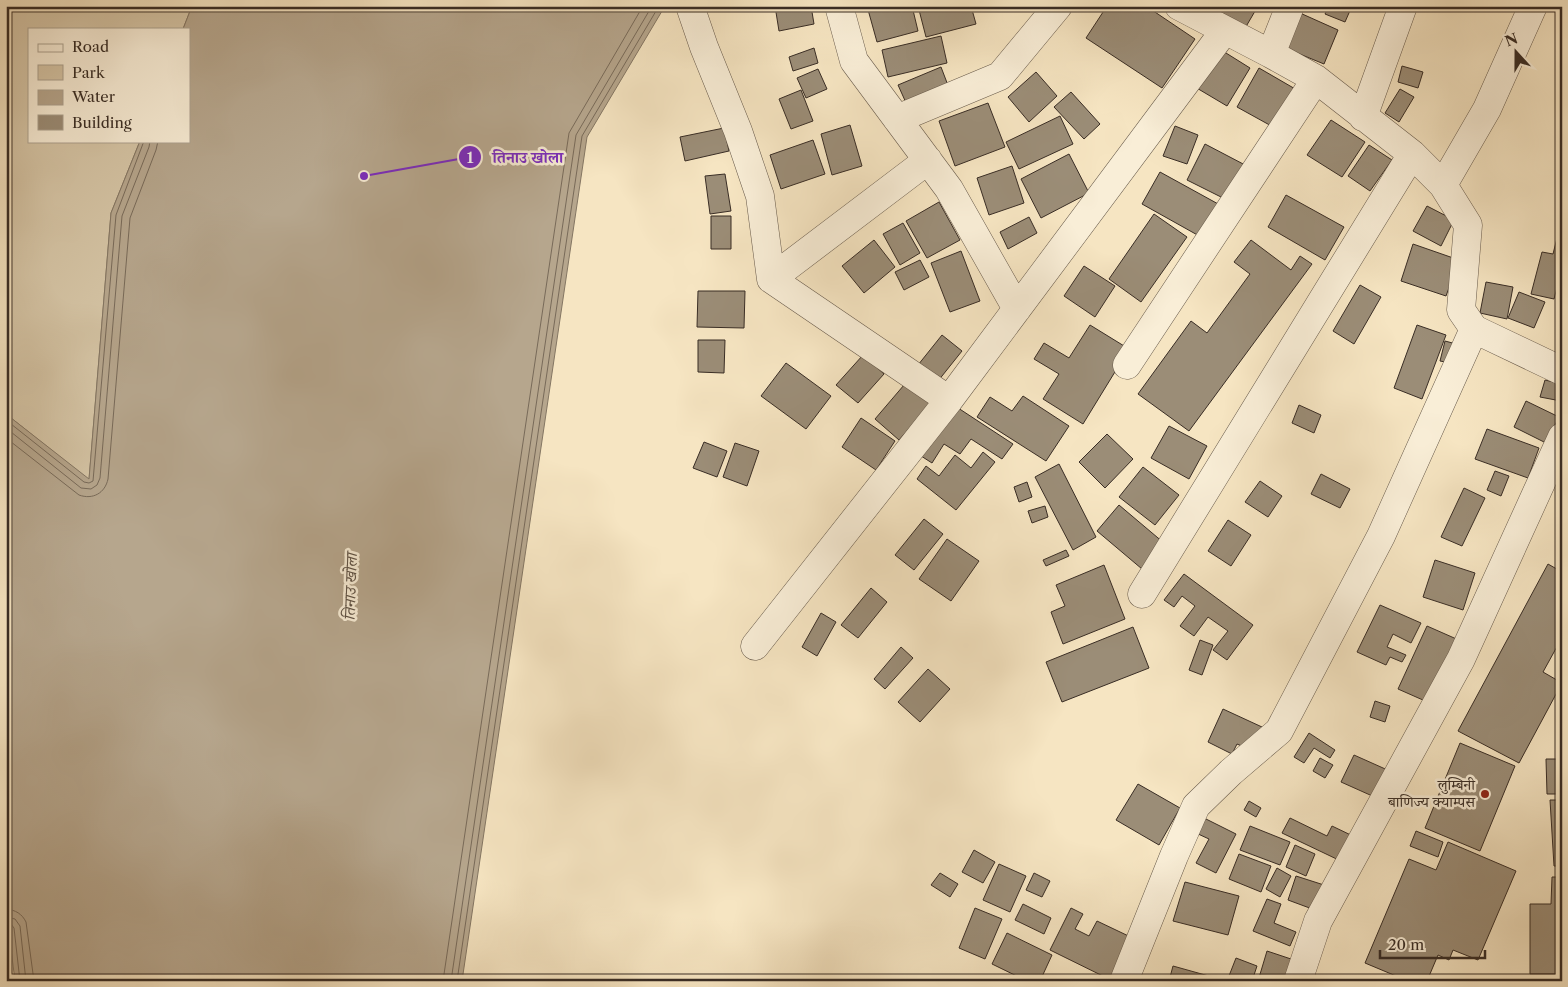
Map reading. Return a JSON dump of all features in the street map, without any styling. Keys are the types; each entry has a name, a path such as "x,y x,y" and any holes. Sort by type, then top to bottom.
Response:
{"street":[{"path":"690,6 704,47 738,131 760,196 771,279 949,400"},
{"path":"839,6 854,61 949,189 1017,308"},
{"path":"898,119 1000,76 1058,6"},
{"path":"1179,6 1316,79 1412,154 1443,185 1468,225 1461,310 1474,329 1562,371"},
{"path":"1271,54 1290,6"},
{"path":"1363,117 1403,6"},
{"path":"1443,185 1487,108 1533,6"},
{"path":"755,646 949,400 1225,30"},
{"path":"1127,365 1316,79"},
{"path":"1142,594 1412,154"},
{"path":"771,279 928,160"},
{"path":"1124,981 1196,806 1279,731 1381,536 1474,329"},
{"path":"1298,981 1318,922 1460,659 1562,436"}],"green space":[{"path":"6,6 192,6 183,28 28,28 28,142 140,142 111,213 89,480 6,414"}],"water":[{"path":"192,6 665,6 587,137 462,981 15,981 6,909 6,414 89,479 111,213 140,142 190,142 190,28 183,28"}],"building":[{"path":"775,6 811,6 814,24 779,31"},
{"path":"867,6 912,6 918,31 877,42"},
{"path":"918,6 971,6 976,24 926,37"},
{"path":"1107,6 1146,6 1195,39 1162,88 1086,38"},
{"path":"1203,6 1258,6 1244,30"},
{"path":"1329,6 1352,6 1345,22 1325,14"},
{"path":"1300,13 1338,30 1324,64 1285,48"},
{"path":"941,36 947,63 888,77 882,50"},
{"path":"814,48 818,63 793,71 789,57"},
{"path":"1218,48 1250,68 1227,106 1195,87"},
{"path":"1402,66 1423,72 1418,88 1398,82"},
{"path":"941,67 949,88 907,105 898,85"},
{"path":"1259,68 1297,90 1275,128 1237,107"},
{"path":"818,69 827,89 806,98 797,78"},
{"path":"1036,72 1057,96 1029,122 1008,97"},
{"path":"1400,89 1414,97 1399,122 1385,113"},
{"path":"801,90 813,121 791,129 779,99"},
{"path":"1071,92 1100,124 1084,139 1054,107"},
{"path":"988,103 1005,147 955,166 939,121"},
{"path":"1060,116 1073,144 1019,169 1006,142"},
{"path":"1331,120 1365,142 1342,177 1307,155"},
{"path":"850,125 862,166 832,175 821,134"},
{"path":"1175,126 1198,135 1187,164 1163,156"},
{"path":"724,128 729,151 685,161 680,137"},
{"path":"813,140 825,174 781,189 770,155"},
{"path":"1205,144 1247,166 1229,201 1187,180"},
{"path":"1369,145 1392,160 1370,191 1348,176"},
{"path":"1069,154 1089,193 1041,218 1021,179"},
{"path":"1012,166 1024,203 989,215 977,178"},
{"path":"1160,172 1220,205 1201,237 1142,204"},
{"path":"725,174 731,211 710,214 705,176"},
{"path":"1286,195 1344,227 1325,260 1268,227"},
{"path":"939,202 960,240 927,258 906,221"},
{"path":"1427,206 1454,220 1441,246 1413,231"},
{"path":"1154,214 1187,237 1141,302 1109,279"},
{"path":"711,216 731,216 731,249 711,249"},
{"path":"1029,217 1037,233 1008,249 1000,232"},
{"path":"903,223 920,253 900,265 883,234"},
{"path":"1558,234 1562,235 1562,268 1554,299 1531,294 1542,252 1553,254"},
{"path":"874,240 895,267 864,293 842,266"},
{"path":"1251,240 1291,270 1300,256 1312,264 1189,431 1138,394 1191,321 1207,333 1250,274 1234,262"},
{"path":"1413,244 1459,260 1446,296 1401,281"},
{"path":"961,251 980,301 950,312 931,263"},
{"path":"920,260 929,277 904,290 895,272"},
{"path":"1084,266 1115,286 1095,317 1064,296"},
{"path":"1486,282 1513,287 1507,319 1480,313"},
{"path":"1360,285 1381,297 1354,344 1333,331"},
{"path":"698,291 745,291 744,328 697,327"},
{"path":"1519,292 1545,302 1534,328 1508,318"},
{"path":"1090,325 1129,349 1083,424 1043,399 1059,374 1034,359 1044,343 1069,358"},
{"path":"1417,325 1446,335 1422,399 1394,388"},
{"path":"942,335 962,351 938,381 918,365"},
{"path":"698,340 725,340 724,373 698,372"},
{"path":"1445,341 1460,345 1456,364 1440,361"},
{"path":"863,355 884,374 858,403 836,385"},
{"path":"786,363 831,396 806,429 761,396"},
{"path":"910,378 935,399 899,440 875,419"},
{"path":"1545,380 1562,384 1561,401 1540,397"},
{"path":"1023,396 1069,426 1046,461 977,417 990,397 1012,411"},
{"path":"1526,401 1559,417 1546,443 1514,427"},
{"path":"952,404 1013,444 1002,459 971,439 960,454 944,444 932,463 918,454"},
{"path":"1299,405 1321,415 1314,433 1292,423"},
{"path":"861,418 895,441 876,470 842,447"},
{"path":"1169,426 1207,446 1189,479 1151,458"},
{"path":"1487,429 1539,448 1528,478 1475,459"},
{"path":"1107,434 1133,459 1105,488 1079,462"},
{"path":"704,442 727,451 717,477 693,468"},
{"path":"735,443 759,451 747,486 723,477"},
{"path":"983,452 995,462 956,510 917,479 926,466 939,476 955,455 971,468"},
{"path":"1059,464 1096,537 1073,550 1035,477"},
{"path":"1143,467 1179,495 1155,525 1119,497"},
{"path":"1495,471 1509,476 1501,496 1487,490"},
{"path":"1321,474 1350,489 1340,508 1311,494"},
{"path":"1260,481 1282,496 1268,517 1245,502"},
{"path":"1027,482 1032,497 1019,502 1014,487"},
{"path":"1464,488 1485,498 1462,546 1441,537"},
{"path":"1119,505 1164,543 1142,569 1097,531"},
{"path":"1045,506 1048,517 1032,523 1028,511"},
{"path":"924,519 943,534 914,570 895,555"},
{"path":"1228,520 1251,535 1231,566 1208,551"},
{"path":"947,539 979,561 951,601 919,579"},
{"path":"1066,550 1069,556 1046,566 1043,560"},
{"path":"1435,560 1475,573 1463,610 1423,597"},
{"path":"1548,564 1562,572 1562,644 1559,643 1543,672 1562,683 1519,763 1458,731"},
{"path":"1104,565 1125,619 1063,644 1051,612 1065,606 1056,585"},
{"path":"1184,574 1253,625 1227,660 1213,650 1228,631 1208,617 1194,636 1180,626 1195,606 1182,596 1174,607 1164,600"},
{"path":"871,588 887,602 858,638 841,625"},
{"path":"1380,605 1421,623 1411,643 1393,634 1387,647 1406,655 1402,662 1390,657 1386,665 1357,652"},
{"path":"821,613 836,622 817,656 802,647"},
{"path":"1427,626 1461,641 1432,704 1398,689"},
{"path":"1133,627 1149,668 1062,702 1046,662"},
{"path":"1200,640 1213,645 1202,675 1189,670"},
{"path":"901,647 913,658 885,689 874,679"},
{"path":"928,669 950,689 920,722 898,702"},
{"path":"1375,701 1390,706 1385,722 1370,717"},
{"path":"1223,709 1262,727 1251,750 1237,744 1232,754 1208,742"},
{"path":"1309,733 1335,750 1330,758 1314,748 1304,763 1294,757"},
{"path":"1460,743 1515,766 1480,851 1425,828"},
{"path":"1354,755 1392,772 1379,799 1341,782"},
{"path":"1320,758 1333,765 1325,778 1313,771"},
{"path":"1546,759 1562,759 1562,794 1547,794"},
{"path":"1138,784 1180,808 1159,845 1116,820"},
{"path":"1550,800 1562,800 1562,866 1554,866"},
{"path":"1249,801 1261,808 1256,817 1244,810"},
{"path":"1204,818 1236,834 1216,873 1196,863 1209,839 1196,833"},
{"path":"1290,818 1327,836 1332,826 1357,838 1345,863 1282,833"},
{"path":"1250,826 1290,842 1280,865 1240,850"},
{"path":"1416,831 1443,842 1438,857 1410,846"},
{"path":"1448,842 1516,871 1478,960 1453,950 1449,960 1438,955 1427,981 1408,981 1365,963 1409,859 1436,870"},
{"path":"1295,845 1315,854 1306,876 1286,867"},
{"path":"974,850 995,862 983,883 962,872"},
{"path":"1239,854 1271,866 1261,892 1229,879"},
{"path":"999,864 1026,876 1010,912 983,900"},
{"path":"1277,868 1291,876 1280,897 1266,889"},
{"path":"940,873 958,884 950,897 931,885"},
{"path":"1034,873 1050,881 1042,897 1026,890"},
{"path":"1296,876 1324,885 1315,910 1288,900"},
{"path":"1552,877 1562,877 1562,974 1530,974 1530,904 1551,904"},
{"path":"1185,882 1239,896 1228,935 1173,921"},
{"path":"1267,899 1281,904 1274,923 1296,932 1290,946 1253,931"},
{"path":"1023,904 1051,918 1044,934 1015,920"},
{"path":"975,908 1002,919 985,959 959,948"},
{"path":"1071,908 1083,914 1075,929 1089,936 1097,921 1139,941 1113,981 1050,950"},
{"path":"1007,933 1052,955 1040,981 1027,981 992,964"},
{"path":"1267,951 1300,962 1294,981 1258,981"},
{"path":"1236,958 1257,966 1252,981 1227,981"},
{"path":"1173,966 1216,978 1215,981 1169,981"}],"place":[{"name":"तिनाउ खोला","path":"364,176"},
{"name":"लुम्बिनी बाणिज्य क्याम्पस","path":"1485,794"}]}
